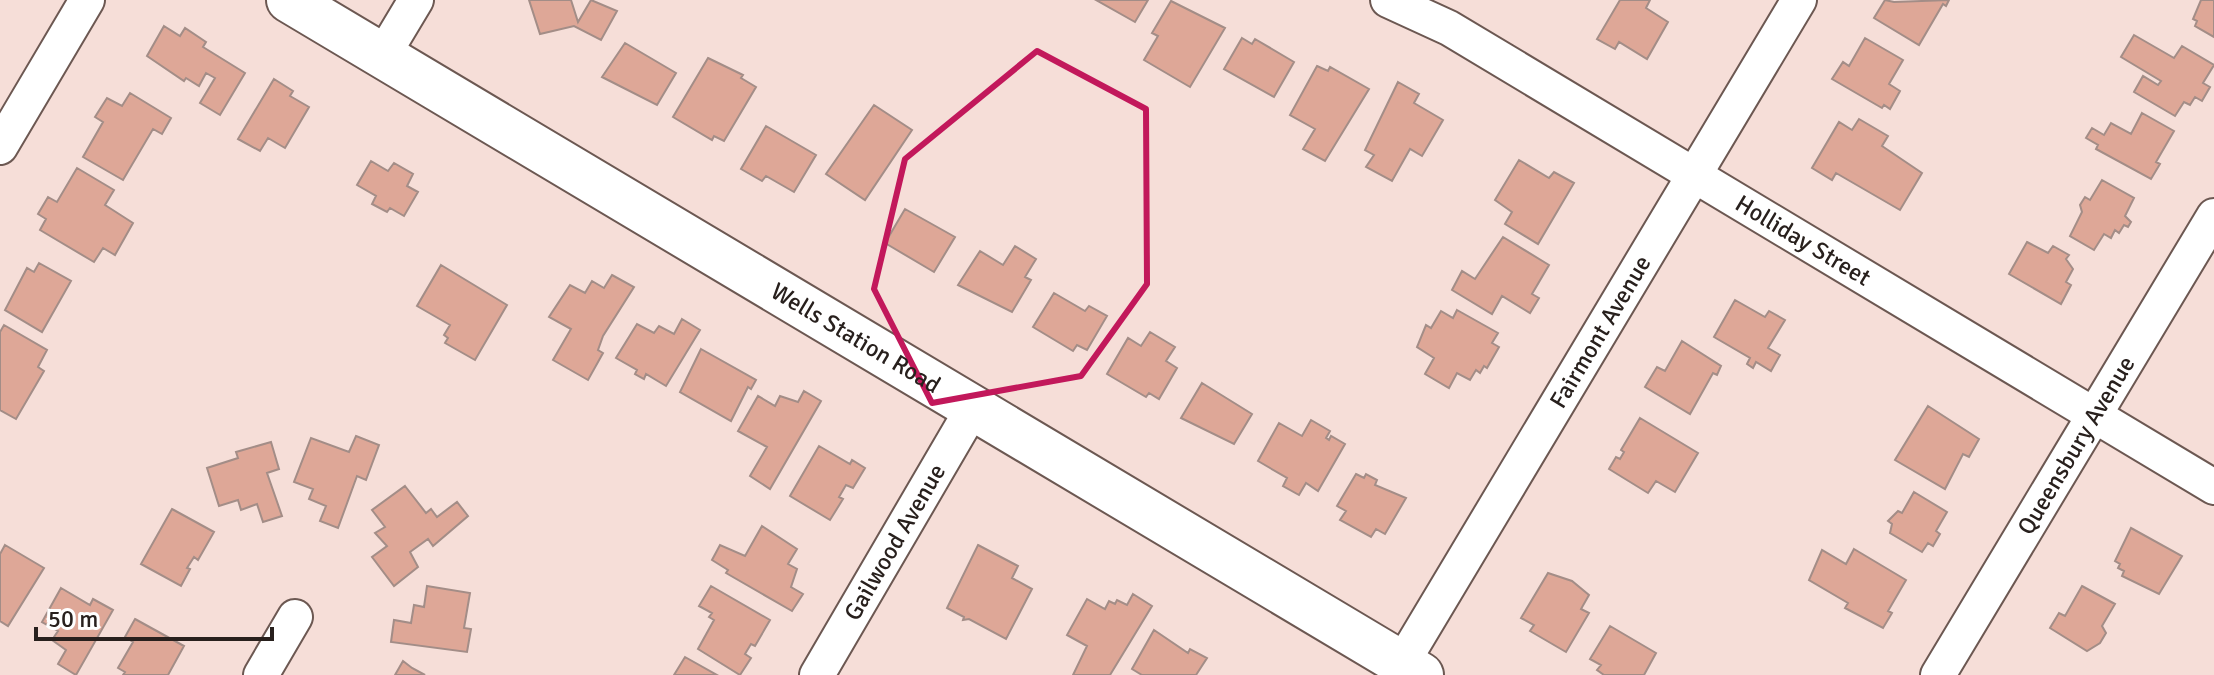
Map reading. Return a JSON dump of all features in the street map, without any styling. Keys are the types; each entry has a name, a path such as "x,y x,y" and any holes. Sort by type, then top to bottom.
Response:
{"street":[{"path":"0,147 87,0"},
{"name":"Wells Station Road","path":"289,0 1412,669"},
{"path":"383,55 416,0"},
{"name":"Holliday Street","path":"1388,0 1449,28 2214,487"},
{"name":"Fairmont Avenue","path":"1412,669 1694,175 1799,0"},
{"name":"Queensbury Avenue","path":"1938,675 2214,216"},
{"name":"Gailwood Avenue","path":"817,675 973,408"},
{"path":"261,675 295,617"}],"highlighted area":[{"path":"1037,51 1146,109 1147,284 1081,376 932,403 874,289 905,159"}],"building":[{"path":"529,0 571,0 578,22 591,0 617,11 601,40 574,26 540,34"},
{"path":"1096,0 1148,0 1135,22"},
{"path":"1620,0 1650,0 1646,8 1668,22 1647,59 1619,42 1615,49 1597,39"},
{"path":"1885,0 1949,0 1946,6 1943,4 1919,45 1874,18"},
{"path":"2201,0 2214,0 2214,37 2195,26 2197,21 2193,19"},
{"path":"1171,1 1225,28 1190,87 1144,60 1158,36 1152,33"},
{"path":"164,26 180,36 185,28 206,42 203,47 245,73 220,115 200,103 215,78 206,73 199,86 186,78 184,81 147,56"},
{"path":"2134,35 2174,58 2182,46 2214,65 2203,83 2210,87 2202,101 2195,97 2190,105 2184,102 2175,116 2134,92 2143,76 2158,85 2161,81 2121,57"},
{"path":"1242,38 1252,44 1255,39 1294,62 1274,97 1224,69"},
{"path":"1865,38 1903,60 1889,84 1900,91 1890,109 1884,105 1882,108 1832,79 1843,62 1849,66"},
{"path":"625,43 676,73 657,105 602,77"},
{"path":"708,58 743,75 741,78 756,87 724,141 714,136 712,140 673,117"},
{"path":"1317,66 1328,71 1330,67 1369,89 1325,161 1303,149 1315,129 1290,115"},
{"path":"274,79 293,91 290,96 309,107 285,148 268,138 260,151 238,139"},
{"path":"1398,82 1419,94 1414,103 1443,120 1422,156 1410,149 1392,181 1366,167 1374,155 1365,150"},
{"path":"130,93 171,118 162,134 153,129 123,180 83,157 103,122 95,117 107,98 122,106"},
{"path":"874,105 912,130 865,200 826,174"},
{"path":"2142,113 2174,131 2156,162 2160,164 2151,179 2096,149 2098,145 2086,138 2092,128 2104,135 2111,123 2131,134"},
{"path":"1859,119 1888,136 1882,146 1922,173 1900,210 1836,173 1832,180 1812,168 1839,122 1852,130"},
{"path":"766,126 816,155 794,192 766,176 762,181 741,169"},
{"path":"1519,160 1549,178 1554,172 1574,183 1538,244 1505,224 1512,212 1495,200"},
{"path":"371,161 388,171 394,163 413,174 407,186 418,192 404,216 390,208 387,212 372,204 376,196 357,185"},
{"path":"77,168 114,190 105,205 133,223 115,255 103,248 94,262 40,230 46,219 38,214 48,197 57,202"},
{"path":"2102,180 2134,198 2125,216 2131,222 2128,227 2124,225 2119,233 2115,230 2111,238 2104,234 2094,250 2070,236 2082,212 2080,205 2085,197 2090,200"},
{"path":"905,209 955,237 934,272 885,243"},
{"path":"1503,237 1549,265 1532,294 1539,298 1530,313 1502,296 1492,314 1452,290 1462,271 1475,279"},
{"path":"2027,242 2048,253 2053,246 2069,255 2066,259 2073,269 2066,282 2071,285 2061,304 2009,274"},
{"path":"1015,246 1036,259 1025,277 1031,280 1012,312 958,285 980,251 1003,265"},
{"path":"39,263 71,281 42,332 5,310 27,268 34,272"},
{"path":"441,265 507,305 475,360 445,343 448,338 444,335 450,325 417,306"},
{"path":"612,275 634,287 603,336 598,350 603,353 588,380 553,360 571,329 549,317 570,285 585,293 592,281 604,288"},
{"path":"1054,293 1085,311 1089,306 1107,316 1087,350 1077,345 1073,351 1033,327"},
{"path":"1735,300 1765,317 1769,311 1785,320 1768,348 1780,355 1771,371 1756,362 1753,368 1747,364 1750,358 1714,337"},
{"path":"1457,310 1498,333 1492,343 1499,347 1487,368 1484,366 1480,373 1476,370 1470,380 1457,373 1449,388 1425,374 1434,358 1417,347 1426,325 1431,328 1441,311 1453,318"},
{"path":"682,319 700,330 666,386 646,374 644,379 635,374 637,370 616,358 637,324 654,333 659,326 674,334"},
{"path":"4,325 47,350 38,367 44,371 16,419 0,410 0,332"},
{"path":"1150,332 1175,347 1166,361 1177,368 1159,399 1149,393 1146,397 1107,374 1128,338 1141,346"},
{"path":"1682,341 1721,366 1717,375 1713,373 1690,414 1645,387 1657,367 1665,371"},
{"path":"701,349 756,380 751,389 748,387 731,421 680,392"},
{"path":"1202,383 1252,414 1234,444 1181,418"},
{"path":"804,391 821,401 770,489 750,476 767,447 738,431 758,396 775,406 780,396 798,402"},
{"path":"1928,406 1979,439 1969,457 1963,454 1945,489 1895,460"},
{"path":"1640,418 1698,453 1675,492 1656,481 1648,493 1609,469 1616,457 1620,459 1624,452 1621,450"},
{"path":"1311,420 1330,431 1326,438 1329,440 1331,436 1345,444 1318,491 1306,483 1299,495 1283,486 1287,478 1258,461 1279,423 1302,436"},
{"path":"356,436 379,445 366,480 357,476 338,528 320,521 326,506 309,499 313,489 294,482 311,438 349,452"},
{"path":"271,442 279,469 267,473 282,516 263,522 257,504 241,510 238,500 219,506 207,468 238,458 236,452"},
{"path":"819,446 850,464 852,460 865,468 853,488 846,485 839,497 843,499 830,520 790,496"},
{"path":"1356,474 1364,478 1366,474 1377,480 1375,485 1406,498 1385,534 1376,529 1371,537 1340,520 1346,511 1337,506"},
{"path":"405,486 426,513 431,509 437,517 457,502 468,516 433,546 428,539 410,552 418,567 394,586 372,557 387,546 375,533 385,527 372,510"},
{"path":"1914,492 1947,512 1936,531 1940,534 1933,546 1928,543 1922,552 1890,533 1892,524 1888,521 1898,511 1902,513"},
{"path":"172,509 214,532 198,560 194,557 187,568 190,569 181,586 141,564"},
{"path":"762,526 797,549 788,564 797,569 791,587 803,594 792,611 726,573 728,570 712,560 720,545 745,556"},
{"path":"2131,528 2182,556 2159,594 2122,576 2124,571 2118,568 2120,564 2115,561"},
{"path":"5,545 44,568 8,626 0,621 0,554"},
{"path":"978,545 1018,566 1012,578 1032,589 1006,639 969,619 963,620 964,617 947,608"},
{"path":"1854,549 1906,580 1888,611 1892,613 1883,628 1845,608 1848,603 1809,580 1822,550 1846,564"},
{"path":"1548,573 1572,581 1589,595 1581,609 1589,613 1566,652 1530,631 1534,625 1521,618"},
{"path":"427,586 470,593 464,628 471,629 467,652 391,642 394,620 411,623 414,605 424,607"},
{"path":"711,586 770,620 755,646 751,644 745,654 751,658 740,675 698,649 714,620 709,617 712,613 699,606"},
{"path":"2082,586 2115,604 2102,626 2106,633 2100,643 2087,651 2050,628 2059,613 2065,616"},
{"path":"61,588 90,605 93,599 113,610 76,675 58,664 66,650 52,640 58,631 42,622"},
{"path":"1133,594 1152,606 1110,675 1073,675 1087,646 1067,635 1087,599 1105,609 1109,601 1115,604 1117,600 1127,605"},
{"path":"135,619 184,646 168,675 123,675 125,672 118,668 133,642 125,637"},
{"path":"1610,626 1656,653 1644,675 1604,675 1597,670 1601,665 1590,659"},
{"path":"1154,630 1188,653 1190,649 1207,658 1196,675 1142,675 1132,669"},
{"path":"685,657 717,675 674,675"},
{"path":"403,661 412,668 425,675 395,675"}]}
